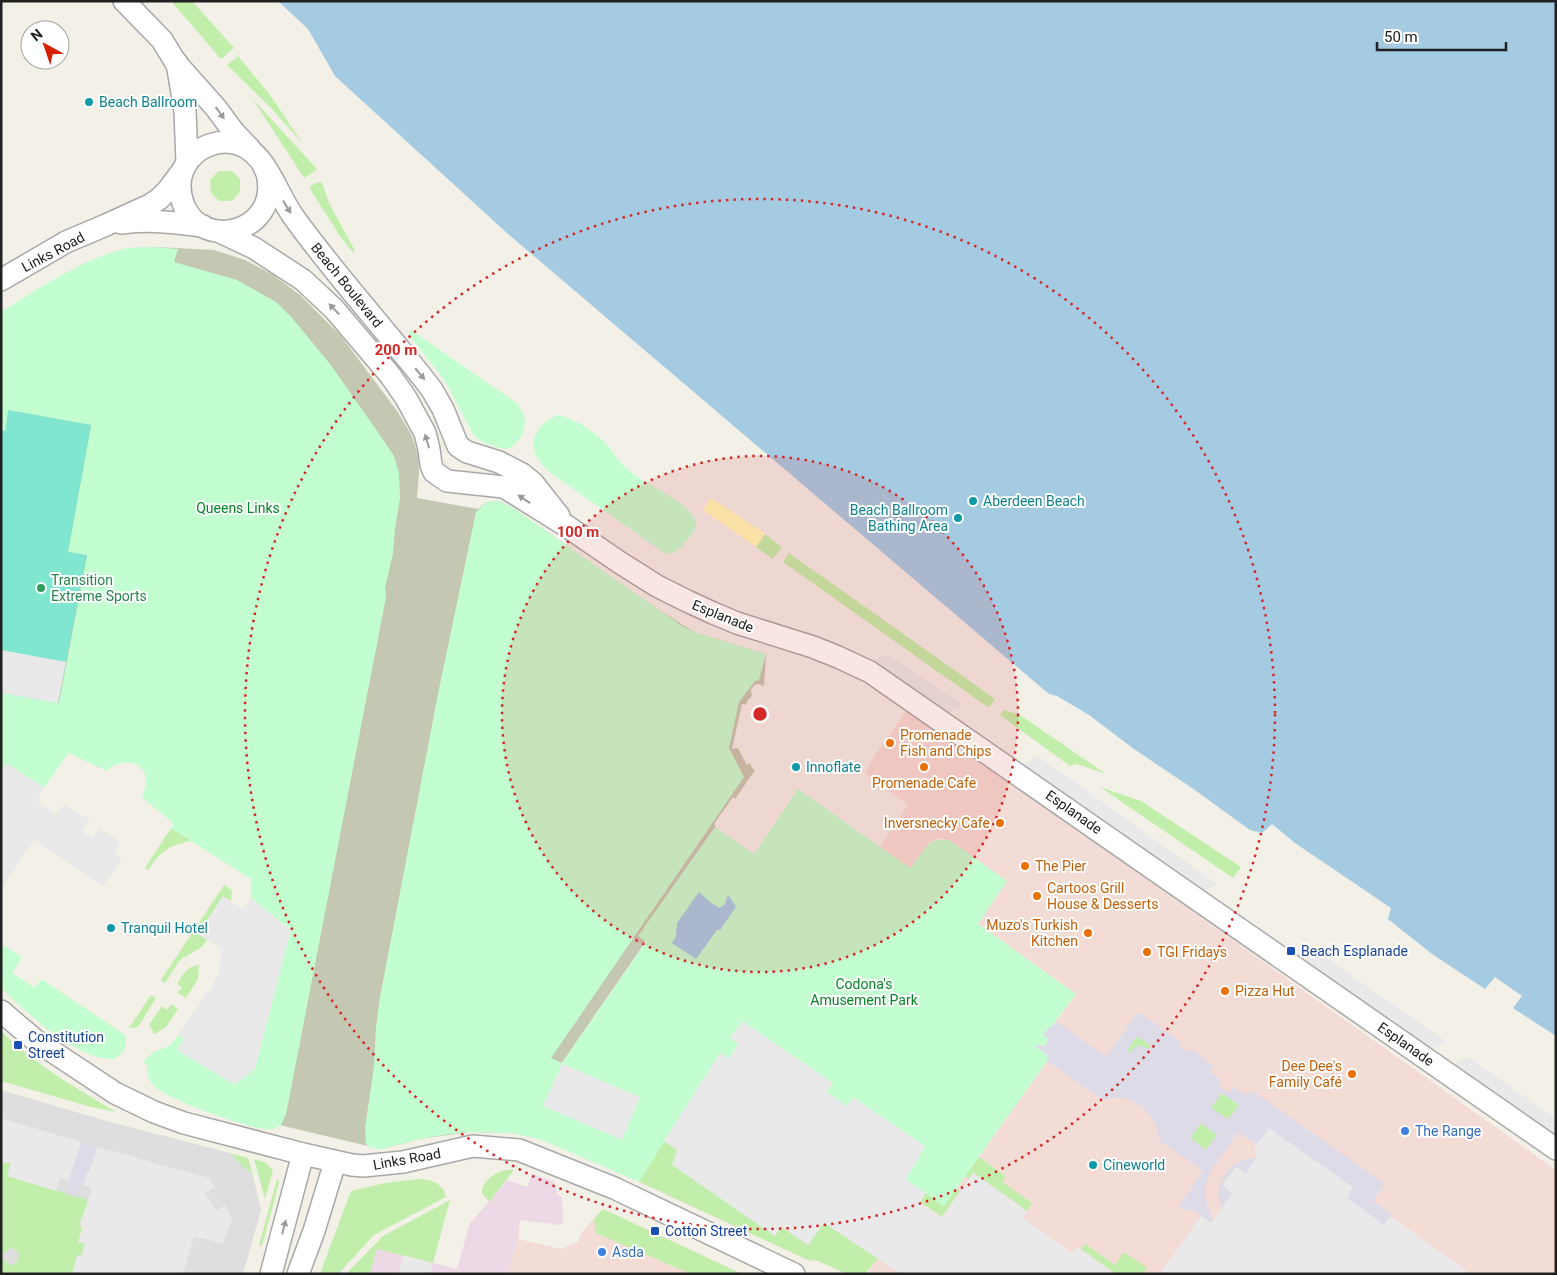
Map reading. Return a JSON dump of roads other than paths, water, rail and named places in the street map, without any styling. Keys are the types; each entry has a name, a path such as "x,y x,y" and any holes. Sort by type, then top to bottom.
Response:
{"street":[{"path":"124,1 162,40 176,63 259,159 268,178 269,192 265,206 257,218 246,226 232,231 210,229 193,219 185,208 180,196 180,183 185,166 185,112 176,63"},
{"path":"185,166 196,152 206,146 219,142 243,146 259,159"},
{"name":"Beach Boulevard","path":"259,159 292,215 342,280 432,390 444,409 458,446 467,452"},
{"name":"Links Road","path":"1,280 66,242 106,226 159,199 185,166"},
{"name":"Links Road","path":"106,226 138,221 155,221 210,229"},
{"name":"Beach Boulevard","path":"210,229 254,248 296,276 334,309 368,348 406,398 425,433 434,472 447,482"},
{"name":"Esplanade","path":"467,452 499,462 522,474 545,496 565,524"},
{"name":"Esplanade","path":"447,482 504,487 565,524 580,536 657,586 712,613 812,647 870,672 1556,1149"},
{"name":"Links Road","path":"1,1012 42,1046 115,1093 137,1105 194,1126 335,1162 363,1166 403,1162 473,1146 519,1150 614,1188 794,1274"},
{"path":"271,1274 303,1154"},
{"path":"298,1274 314,1231 335,1162"}],"water":[{"path":"278,1 1556,1 1556,1036 1513,1008 1522,996 1495,977 1485,989 1432,954 1388,919 1391,908 1295,843 1272,824 1262,833 1250,830 1134,749 1089,715 1057,696 1049,694 508,234 335,76 308,29"},
{"path":"699,892 720,908 725,904 729,896 736,907 696,959 672,943 676,936 677,923"}],"place":[{"name":"Beach Ballroom","path":"89,102"},
{"name":"Aberdeen Beach","path":"973,501"},
{"name":"Beach Ballroom Bathing Area","path":"958,518"},
{"name":"Transition Extreme Sports","path":"41,588"},
{"name":"Promenade Fish and Chips","path":"890,743"},
{"name":"Innoflate","path":"796,767"},
{"name":"Promenade Cafe","path":"924,767"},
{"name":"Inversnecky Cafe","path":"1000,823"},
{"name":"The Pier","path":"1025,866"},
{"name":"Cartoos Grill House & Desserts","path":"1037,896"},
{"name":"Tranquil Hotel","path":"111,928"},
{"name":"Muzo's Turkish Kitchen","path":"1088,933"},
{"name":"Beach Esplanade","path":"1291,951"},
{"name":"TGI Fridays","path":"1147,952"},
{"name":"Pizza Hut","path":"1225,991"},
{"name":"Constitution Street","path":"18,1045"},
{"name":"Dee Dee's Family Café","path":"1352,1074"},
{"name":"The Range","path":"1405,1131"},
{"name":"Cineworld","path":"1093,1165"},
{"name":"Cotton Street","path":"655,1231"},
{"name":"Asda","path":"602,1252"}],"park label":[{"name":"Queens Links","path":"238,508"},
{"name":"Codona's Amusement Park","path":"864,992"}]}
